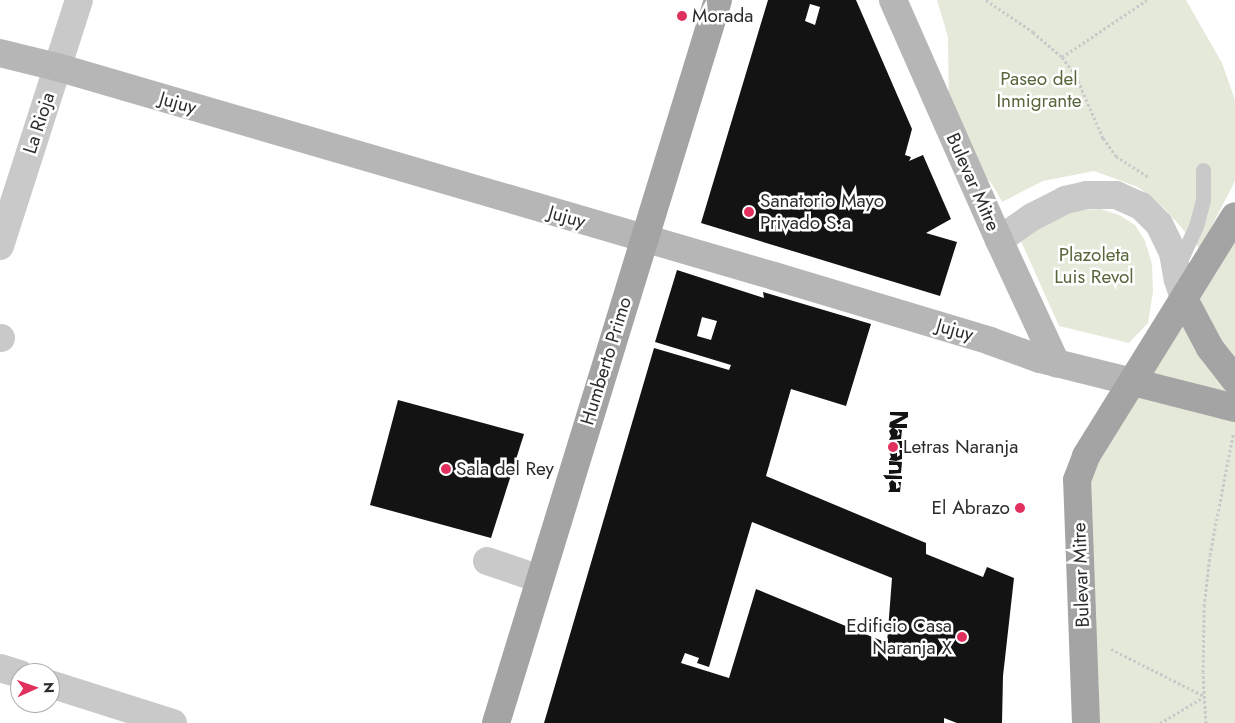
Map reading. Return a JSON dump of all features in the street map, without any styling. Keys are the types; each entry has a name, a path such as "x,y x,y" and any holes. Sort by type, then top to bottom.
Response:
{"main road":[{"name":"Humberto Primo","path":"496,723 643,239 718,0"},
{"name":"Bulevar Mitre","path":"1086,723 1077,480 1086,456 1235,216"},
{"path":"1184,299 1210,348 1235,380"},
{"path":"1133,382 1234,418"}],"street":[{"name":"La Rioja","path":"0,246 78,0"},
{"name":"Bulevar Mitre","path":"893,0 999,240 1056,363"},
{"name":"Jujuy","path":"0,53 57,67 990,340 1056,363 1133,382"},
{"path":"999,240 1032,217 1065,200 1086,195 1116,194 1141,206 1153,217 1169,241 1184,299"},
{"path":"487,561 540,579"},
{"path":"60,687 173,723"},
{"path":"1073,723 1085,688"}],"lane":[{"path":"1176,268 1196,226 1203,200 1203,170"}],"path":[{"path":"986,0 1033,32 1062,57 1076,76 1103,138 1116,156 1150,178"},
{"path":"1062,57 1146,0"},
{"path":"1206,723 1204,606 1210,555 1234,418"},
{"path":"1130,658 1205,697"},
{"path":"1160,723 1205,697"}],"green space":[{"name":"Paseo del Inmigrante","path":"937,0 1186,0 1222,63 1235,100 1235,181 1200,249 1165,209 1138,187 1094,171 1043,181 1002,202 992,184 970,160 949,115 948,37"},
{"name":"Plazoleta Luis Revol","path":"1101,209 1119,215 1135,225 1145,241 1152,264 1153,292 1148,323 1129,343 1059,326 1020,239 1057,218 1080,210"},
{"path":"1235,216 1235,723 1086,723 1086,456"}],"building":[{"path":"768,0 856,0 912,129 905,155 911,157 909,161 923,155 951,219 926,233 957,242 940,296 701,223","holes":["810,4 820,7 815,25 805,21"]},
{"path":"677,270 764,298 763,292 871,324 846,406 791,389 766,476 926,543 926,554 983,577 987,567 1014,578 1003,676 1002,723 957,723 944,718 944,723 544,723 654,348 729,370 731,365 655,342","holes":["702,317 717,321 711,340 697,336","752,522 892,578 887,643 756,589 729,678 681,663 685,653 699,658 697,663 709,667"]},
{"name":"Sala del Rey","path":"398,400 524,434 491,538 370,505"},
{"path":"890,412 908,412 908,417 896,424 907,424 907,428 894,428 898,431 897,436 900,434 898,429 902,430 901,439 889,440 891,436 889,431 892,428 889,427 890,422 903,416 890,415"},
{"path":"889,441 902,441 903,448 900,448 897,444 889,444"},
{"path":"892,448 897,452 897,457 900,455 899,450 902,450 902,459 896,461 889,460 891,457 889,451"},
{"path":"889,461 902,462 901,473 889,474 889,470 898,470 899,468 897,465 889,465"},
{"path":"883,475 902,476 902,479 886,479"},
{"path":"892,480 896,483 896,489 900,487 898,482 901,482 900,492 888,492 890,489 889,483"}],"place":[{"name":"Morada","path":"682,16"},
{"name":"Sanatorio Mayo Privado S.a","path":"749,212"},
{"name":"Letras Naranja","path":"893,447"},
{"name":"Sala del Rey","path":"446,469"},
{"name":"El Abrazo","path":"1020,508"},
{"name":"Edificio Casa Naranja X","path":"962,637"}]}
